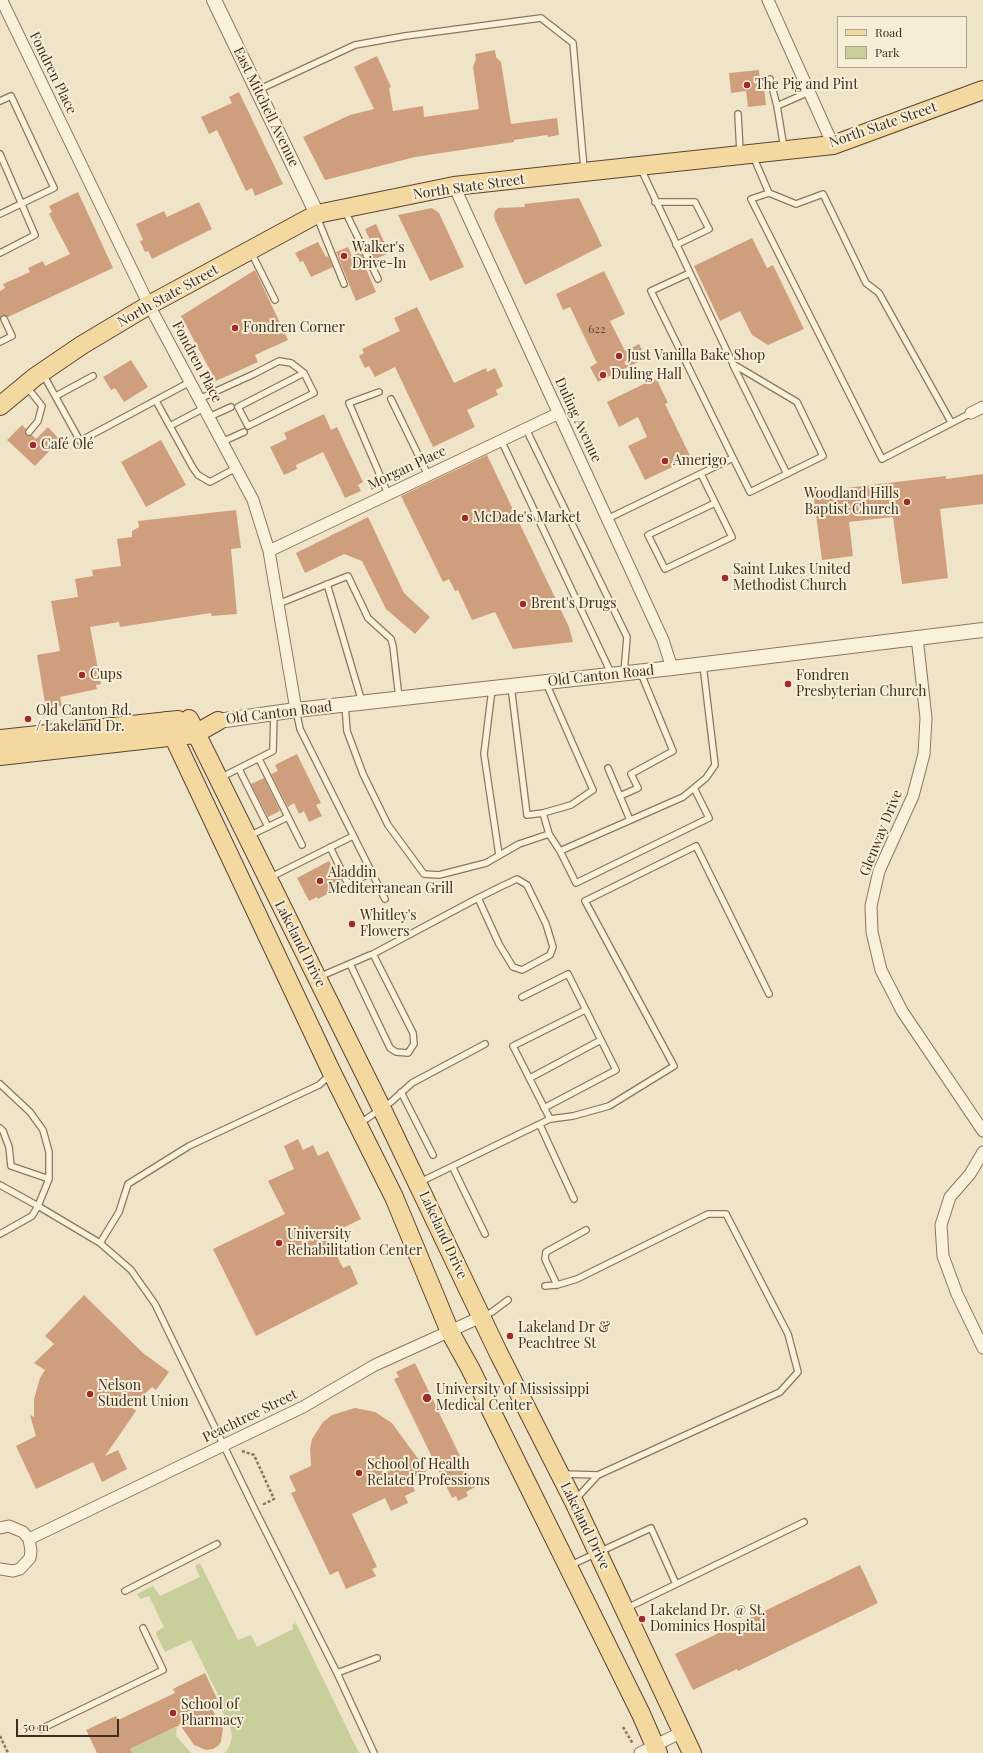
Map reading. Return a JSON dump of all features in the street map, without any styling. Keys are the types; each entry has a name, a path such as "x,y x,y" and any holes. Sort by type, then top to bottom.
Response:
{"main road":[{"name":"North State Street","path":"0,406 42,372 82,345 149,305 317,214 454,186 833,145 983,90"},
{"name":"Old Canton Road","path":"0,739 166,721 192,726"},
{"name":"Lakeland Drive","path":"166,721 332,1073 394,1197 450,1332 470,1368 641,1714 647,1750"},
{"name":"Old Canton Road","path":"0,756 173,737 192,726 218,721"},
{"name":"Lakeland Drive","path":"192,726 381,1107 481,1317 574,1502 692,1753"}],"street":[{"name":"East Mitchell Avenue","path":"214,0 317,214"},
{"path":"768,0 833,145"},
{"name":"Fondren Place","path":"2,1 149,305 253,500 269,551 296,710"},
{"name":"Duling Avenue","path":"454,186 663,640 672,668"},
{"path":"971,413 983,407"},
{"name":"Morgan Place","path":"269,551 559,413"},
{"name":"Old Canton Road","path":"218,721 345,704 672,668 983,630"},
{"name":"Glenway Drive","path":"917,637 926,718 924,754 912,796 879,871 871,906 872,932 881,970 902,1011 983,1131"},
{"path":"983,1152 970,1174 950,1197 941,1225 942,1256 957,1294 983,1348"},
{"name":"Peachtree Street","path":"29,1539 303,1407 375,1366 481,1317"},
{"path":"0,1528 9,1526 17,1528 23,1532 29,1539 32,1551 26,1564 13,1571 0,1569"},
{"path":"647,1750 682,1732"}],"lane":[{"path":"258,90 355,45 405,36 541,18 573,43 584,173"},
{"path":"770,80 777,106 785,150"},
{"path":"777,106 809,92"},
{"path":"0,102 11,96 54,188 0,214"},
{"path":"738,114 746,154 769,193 796,204 823,194 866,284 879,293 951,422"},
{"path":"0,154 35,234 0,253"},
{"path":"640,166 655,202 787,474"},
{"path":"769,193 751,199 882,459 971,413"},
{"path":"655,202 695,202 709,229 676,245"},
{"path":"344,209 378,279"},
{"path":"317,214 344,284"},
{"path":"250,251 275,300"},
{"path":"690,273 651,291 750,492 823,456 797,402 733,364"},
{"path":"0,342 12,336 4,319"},
{"path":"170,426 204,408 254,374 279,361 291,363 304,373 314,393 248,426 238,407 304,373"},
{"path":"42,372 80,442 190,382"},
{"path":"56,396 93,376"},
{"path":"25,385 42,406 38,421 29,432"},
{"path":"379,392 349,403 388,494"},
{"path":"391,399 428,475"},
{"path":"156,401 192,468 210,482 236,468"},
{"path":"204,408 231,407"},
{"path":"526,428 626,637 618,674"},
{"path":"222,442 244,432"},
{"path":"500,440 618,674"},
{"path":"607,519 733,458"},
{"path":"701,474 732,537 665,569 648,534 715,503"},
{"path":"278,604 348,576 368,618 391,639 399,698"},
{"path":"328,584 362,702"},
{"path":"560,851 683,797 706,778 715,765 703,664"},
{"path":"620,796 638,788 631,774 674,751 640,671"},
{"path":"511,686 526,815 543,813 571,805 593,790 546,682"},
{"path":"492,688 484,754 487,784 499,855"},
{"path":"345,704 347,731 363,774 388,824 424,874 439,875 486,863 519,844 549,834"},
{"path":"296,710 300,728 385,899"},
{"path":"217,779 273,751 274,713"},
{"path":"259,759 268,781 302,845"},
{"path":"608,768 630,820"},
{"path":"239,769 251,789 268,827"},
{"path":"543,813 549,834 560,851 576,884 708,818 694,788"},
{"path":"246,837 288,817"},
{"path":"267,879 353,836"},
{"path":"418,1183 550,1120 573,1116 609,1106 674,1066 585,901 696,846 769,994"},
{"path":"330,847 348,884 371,873"},
{"path":"317,978 373,954 478,898 518,879 527,885 546,924 553,947 550,955 522,970 513,967 499,944 478,898"},
{"path":"350,964 390,1048 396,1052 408,1053 414,1044 413,1033 373,954"},
{"path":"522,997 568,974 616,1070 544,1108"},
{"path":"550,1120 513,1046 585,1010"},
{"path":"530,1078 601,1040"},
{"path":"358,1124 381,1107 391,1102 401,1092 423,1076 485,1044"},
{"path":"100,1243 119,1212 128,1184 189,1146 318,1085 332,1073"},
{"path":"0,1234 32,1216 38,1206 49,1179 49,1152 43,1130 30,1112 1,1086"},
{"path":"401,1092 433,1155"},
{"path":"540,1125 574,1199"},
{"path":"0,1128 4,1131 9,1147 11,1166 49,1179"},
{"path":"452,1168 485,1234"},
{"path":"0,1185 100,1243 131,1270 155,1304 337,1673 374,1753"},
{"path":"545,1286 557,1285 577,1279 708,1214 726,1214 788,1334 798,1372 780,1392 598,1475 574,1502"},
{"path":"0,1228 9,1229"},
{"path":"557,1285 545,1259 546,1252 586,1230"},
{"path":"481,1317 492,1312 508,1300"},
{"path":"560,1474 598,1475"},
{"path":"624,1609 804,1522"},
{"path":"567,1566 651,1528 676,1584"},
{"path":"124,1591 217,1544"},
{"path":"41,1729 163,1670 143,1628"},
{"path":"337,1673 377,1658"}],"path":[{"path":"229,1456 243,1450 254,1455 274,1498 264,1504 267,1511"},
{"path":"623,1727 647,1750"},
{"path":"0,1736 1,1742 8,1753"}],"green space":[{"path":"200,1563 238,1640 251,1635 257,1647 293,1629 292,1625 296,1623 359,1753 225,1753 229,1747 232,1737 230,1726 222,1711 225,1709 191,1640 165,1652 156,1634 157,1631 164,1627 149,1596 140,1599 137,1594 153,1586 160,1596 200,1577 195,1566"},
{"path":"177,1727 176,1736 191,1753 132,1753 130,1749"}],"building":[{"path":"495,50 496,57 501,62 511,124 557,118 559,135 548,137 547,135 514,140 514,142 415,157 325,180 303,137 350,115 374,109 354,67 377,56 391,87 389,88 393,111 423,106 424,117 479,109 473,67 476,59 475,54"},
{"name":"The Pig and Pint","path":"759,70 760,80 763,80 766,105 748,107 746,91 731,93 729,73"},
{"path":"239,92 283,184 255,196 252,188 246,191 217,130 209,134 201,117 232,103 229,97"},
{"path":"78,192 113,268 8,317 4,315 0,318 0,291 5,288 3,284 30,272 28,268 43,261 45,266 70,254 49,214 52,212 49,206"},
{"path":"579,198 602,246 525,285 495,220 495,211 498,208 525,207 524,204"},
{"path":"199,202 212,229 152,259 148,251 145,252 140,241 143,240 136,224 164,211 167,217"},
{"path":"432,208 439,213 464,267 430,281 398,215"},
{"path":"376,224 389,253 373,260 368,249 373,247 365,229"},
{"path":"752,238 767,268 773,265 804,329 768,345 752,335 740,311 720,321 694,266"},
{"path":"318,242 326,257 328,256 333,267 311,277 303,261 300,262 295,253"},
{"path":"348,247 352,256 360,252 366,263 364,264 376,292 356,301 336,252"},
{"name":"Fondren Corner","path":"255,270 288,340 255,355 258,362 216,381 181,316"},
{"path":"604,271 625,314 610,321 625,351 639,344 646,358 598,382 590,367 597,363 570,307 563,310 556,294"},
{"path":"417,307 454,383 486,368 487,372 495,368 503,386 496,390 498,395 467,410 475,427 433,447 395,367 375,377 369,366 365,368 359,356 364,353 362,349 400,331 394,318"},
{"path":"131,360 148,387 124,402 115,388 111,390 103,377"},
{"path":"656,378 668,403 665,404 691,458 645,480 628,446 647,437 638,417 619,427 607,402"},
{"path":"324,414 331,430 337,427 363,482 358,485 361,491 345,498 323,452 296,465 297,469 284,475 270,447 287,439 284,433"},
{"name":"Café Olé","path":"22,425 26,429 26,435 32,435 36,439 48,427 60,440 35,466 7,440"},
{"path":"161,440 186,485 146,507 121,462"},
{"path":"487,455 569,627 573,642 513,649 495,612 472,620 458,590 455,591 449,579 443,582 401,496"},
{"path":"983,474 983,504 940,509 948,578 902,584 893,517 849,522 853,556 822,560 813,492 946,476 946,479"},
{"path":"236,510 241,548 231,549 237,614 212,616 211,613 120,627 119,622 90,627 101,684 96,685 97,689 60,697 62,706 46,709 37,655 60,651 51,601 78,597 75,579 93,576 92,570 121,566 117,539 132,537 132,531 139,527 138,521"},
{"path":"368,517 404,593 430,617 415,634 386,609 362,561 344,554 305,573 296,553"},
{"path":"297,754 321,803 316,805 322,816 309,822 304,811 299,814 294,803 288,807 271,774 278,771 275,765"},
{"path":"264,778 280,811 268,817 251,784"},
{"name":"Aladdin Mediterranean Grill","path":"329,861 333,868 335,867 342,881 340,882 342,886 318,899 317,897 309,901 297,878"},
{"name":"University Rehabilitation Center","path":"298,1139 303,1150 313,1145 318,1156 328,1151 361,1219 327,1236 343,1268 350,1265 358,1284 256,1336 213,1249 285,1214 268,1181 294,1169 284,1146"},
{"name":"Nelson Student Union","path":"84,1295 143,1353 169,1372 156,1390 152,1387 131,1407 136,1411 105,1456 118,1450 127,1469 102,1482 93,1462 36,1489 16,1446 36,1436 30,1415 34,1417 34,1399 40,1378 45,1370 34,1363 54,1344 45,1336"},
{"path":"415,1363 475,1487 466,1492 468,1496 458,1501 456,1496 452,1498 394,1379 399,1377 396,1372"},
{"name":"School of Health Related Professions","path":"355,1408 375,1412 392,1423 427,1471 409,1479 415,1491 405,1496 408,1503 391,1511 385,1498 352,1514 377,1567 372,1569 376,1576 346,1589 338,1571 330,1575 291,1493 296,1491 289,1476 311,1466 310,1449 312,1439 323,1422 332,1415"},
{"path":"860,1565 878,1603 738,1671 737,1669 693,1690 675,1654"},
{"name":"School of Pharmacy","path":"205,1673 220,1705 212,1709 223,1729 221,1742 218,1746 213,1749 206,1750 194,1745 180,1725 130,1749 132,1753 97,1753 86,1730 116,1716 118,1720 175,1693 173,1689"}],"place":[{"name":"The Pig and Pint","path":"747,85"},
{"name":"Walker's Drive-In","path":"344,256"},
{"name":"Fondren Corner","path":"235,328"},
{"name":"Just Vanilla Bake Shop","path":"619,356"},
{"name":"Duling Hall","path":"603,375"},
{"name":"Café Olé","path":"33,445"},
{"name":"Amerigo","path":"665,461"},
{"name":"Woodland Hills Baptist Church","path":"907,502"},
{"name":"McDade's Market","path":"465,518"},
{"name":"Saint Lukes United Methodist Church","path":"725,578"},
{"name":"Brent's Drugs","path":"523,604"},
{"name":"Cups","path":"82,675"},
{"name":"Fondren Presbyterian Church","path":"788,684"},
{"name":"Old Canton Rd. / Lakeland Dr.","path":"28,719"},
{"name":"Aladdin Mediterranean Grill","path":"320,881"},
{"name":"Whitley's Flowers","path":"352,924"},
{"name":"University Rehabilitation Center","path":"279,1243"},
{"name":"Lakeland Dr & Peachtree St","path":"510,1336"},
{"name":"Nelson Student Union","path":"90,1394"},
{"name":"University of Mississippi Medical Center","path":"427,1398"},
{"name":"School of Health Related Professions","path":"359,1473"},
{"name":"Lakeland Dr. @ St. Dominics Hospital","path":"642,1619"},
{"name":"School of Pharmacy","path":"173,1713"}]}
